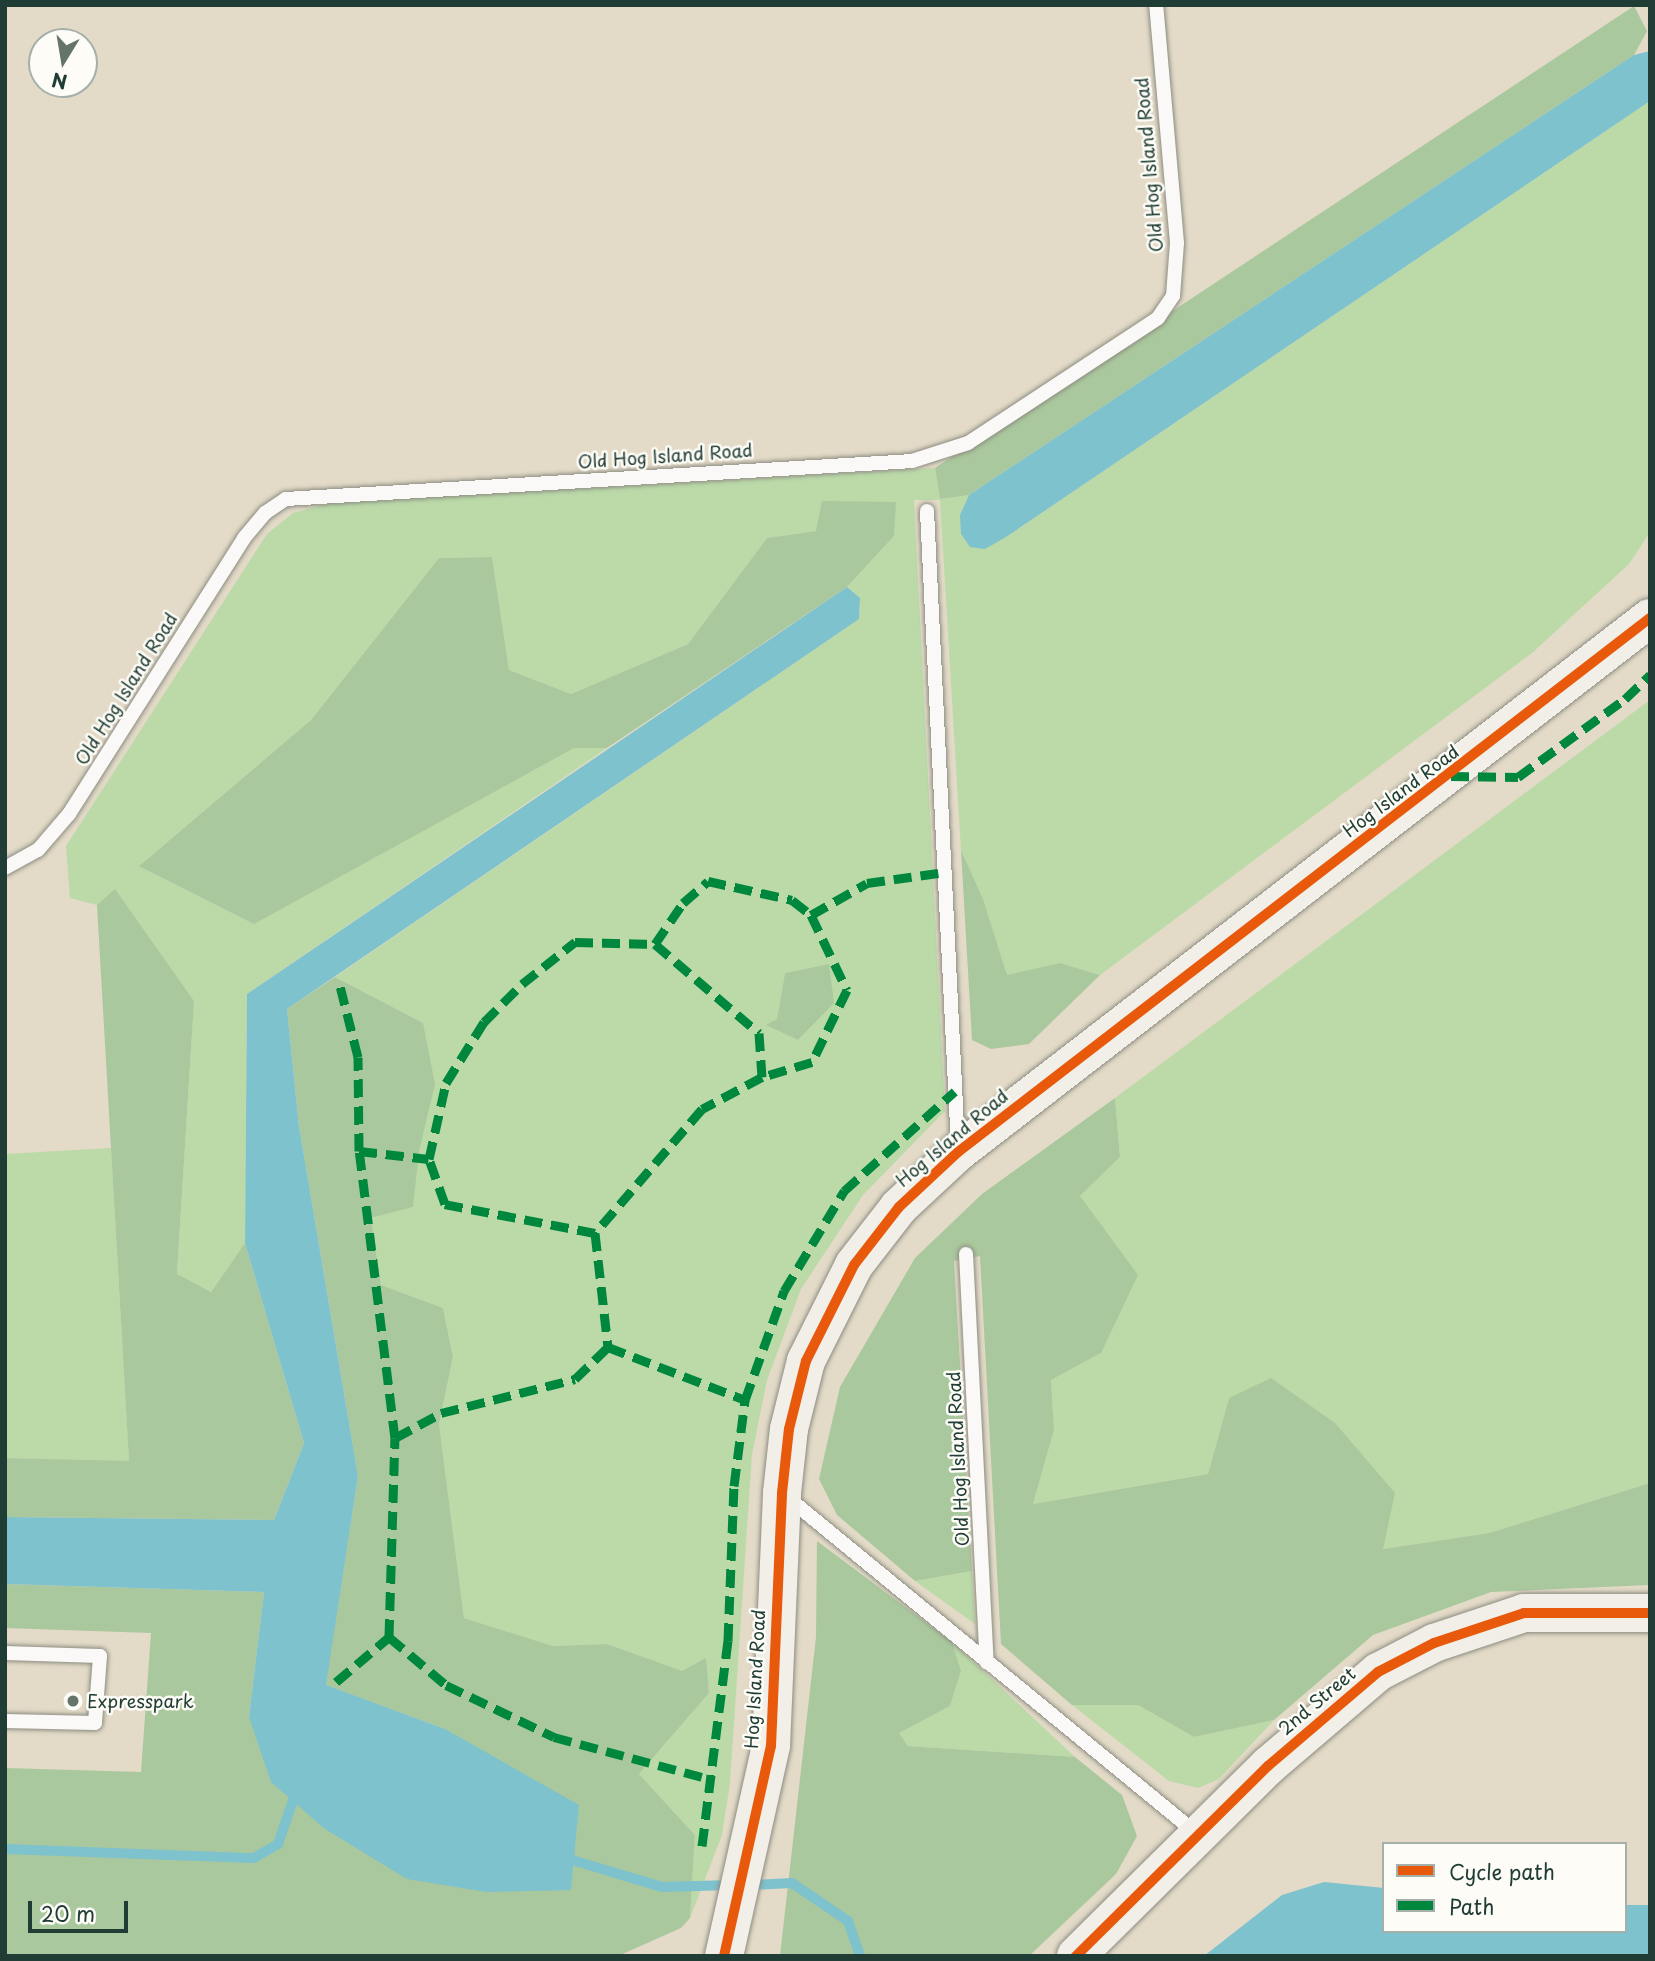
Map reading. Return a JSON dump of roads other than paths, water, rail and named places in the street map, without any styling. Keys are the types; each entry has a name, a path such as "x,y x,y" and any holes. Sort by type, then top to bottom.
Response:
{"street":[{"name":"Hog Island Road","path":"728,1938 771,1746 782,1493 796,1397 836,1296 883,1227 958,1152 1650,618"},
{"name":"2nd Street","path":"1076,1956 1315,1724 1378,1672 1406,1656 1489,1621 1524,1613 1650,1613"}],"lane":[{"name":"Old Hog Island Road","path":"5,868 38,850 69,814 244,538 265,513 286,499 912,461 968,443 1158,318 1173,296 1177,243 1156,5"},
{"path":"927,511 958,1152"},
{"name":"Old Hog Island Road","path":"966,1254 987,1662"},
{"path":"782,1493 1200,1836"},
{"path":"5,1653 100,1656 95,1723 5,1721"}],"water":[{"path":"1650,51 1650,101 1006,537 985,549 970,547 961,534 960,515 969,495 1634,55"},
{"path":"847,587 860,598 859,619 287,1009 299,1126 358,1476 326,1685 445,1729 579,1805 571,1890 486,1892 407,1879 325,1829 271,1782 249,1717 264,1592 5,1584 5,1517 274,1520 304,1443 245,1243 247,994"},
{"path":"1324,1882 1382,1888 1382,1933 1627,1933 1627,1905 1650,1905 1650,1956 1204,1956 1282,1895"}],"waterway":[{"path":"5,1849 254,1858 278,1844 297,1789"},
{"path":"562,1857 662,1887 731,1885"},
{"path":"750,1885 792,1883 848,1921 860,1956"}],"place":[{"name":"Expresspark","path":"73,1701"}]}
